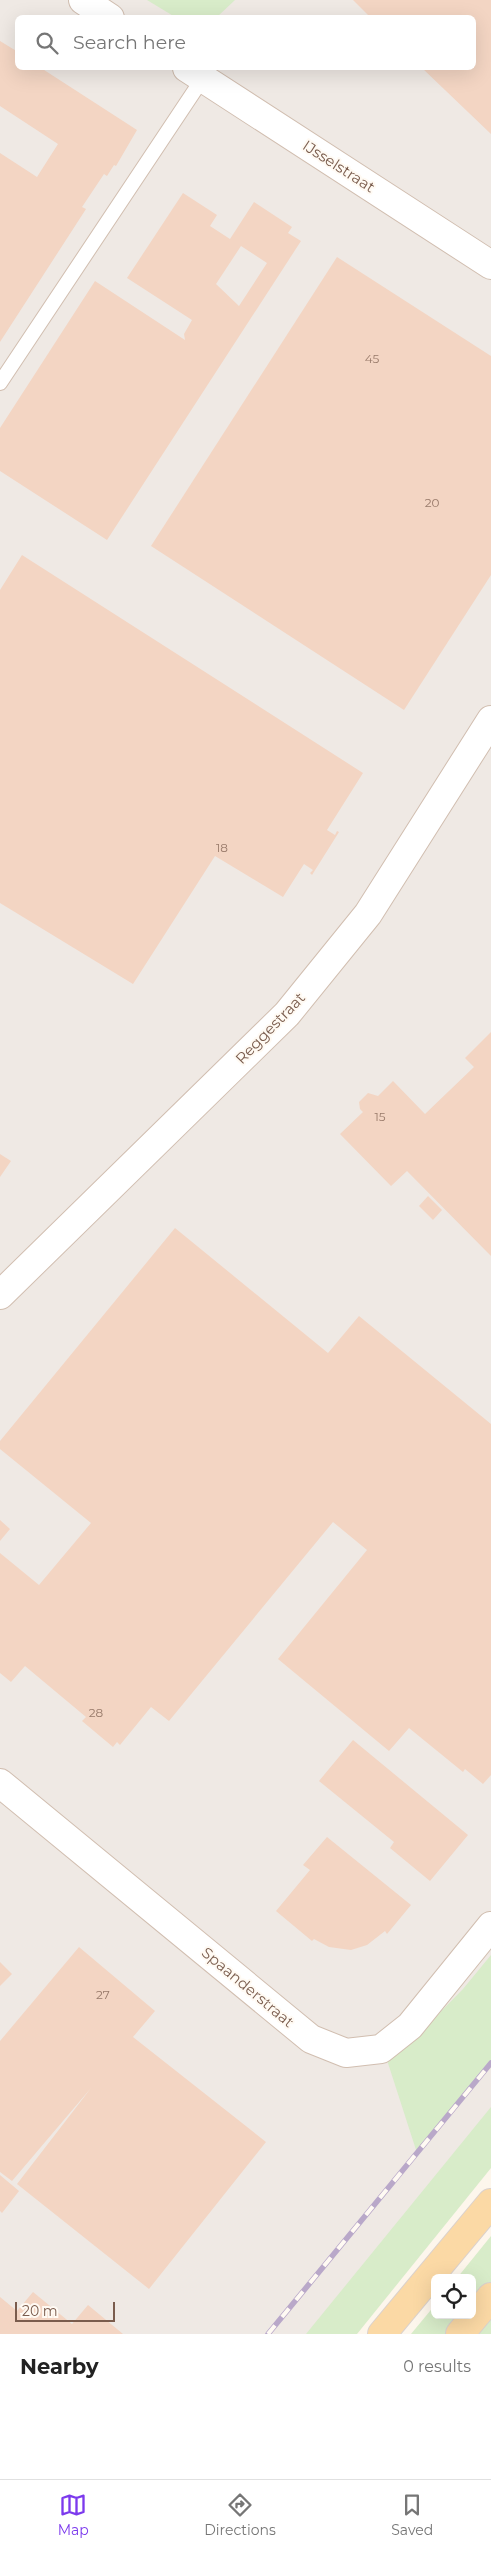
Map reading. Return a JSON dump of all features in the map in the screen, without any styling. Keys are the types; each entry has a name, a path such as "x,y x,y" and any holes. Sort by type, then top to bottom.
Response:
{"main road":[{"path":"382,2334 491,2204"},
{"path":"460,2334 491,2297"}],"street":[{"path":"83,0 106,15"},
{"name":"IJsselstraat","path":"195,73 491,265"},
{"name":"Reggestraat","path":"0,1295 287,1014 368,914 491,720"},
{"name":"Spaanderstraat","path":"0,1783 311,2039 346,2053 381,2049 410,2026 491,1926"}],"lane":[{"path":"0,383 195,73"}],"shaded area":[{"path":"0,0 491,0 491,2135 310,2334 0,2334"}],"green space":[{"path":"147,0 235,0 219,15 172,15"},
{"path":"491,1955 491,2062 417,2153 386,2057 412,2041 463,1989"},
{"path":"491,2107 491,2168 357,2334 306,2334"},
{"path":"491,2236 491,2334 411,2334 431,2310 431,2319 476,2319 476,2274 460,2274"}],"building":[{"path":"353,0 491,0 491,134 424,70 476,70 476,15 368,15"},
{"path":"0,41 15,50 15,70 44,70 137,130 116,166 114,165 107,176 104,174 82,207 86,209 0,342 0,153 37,177 58,144 0,106"},
{"path":"183,193 217,215 210,226 230,239 254,202 292,227 288,233 301,241 107,540 0,471 0,428 95,281 185,340 184,334 192,320 127,278","holes":["241,246 267,263 239,306 216,284"]},
{"path":"337,257 491,356 491,575 404,710 151,546"},
{"path":"22,555 363,773 327,830 335,835 337,831 339,832 312,875 310,873 313,870 304,864 283,897 215,856 133,984 0,903 0,590"},
{"path":"491,1032 491,1256 407,1171 391,1186 340,1134 363,1112 360,1109 359,1102 368,1093 378,1096 393,1081 425,1114 474,1067 465,1058"},
{"path":"0,1154 11,1161 0,1177"},
{"path":"428,1196 442,1210 433,1220 419,1206"},
{"path":"175,1228 328,1353 359,1316 491,1424 491,1775 483,1784 465,1769 463,1772 409,1728 389,1751 278,1659 367,1550 333,1522 169,1721 151,1707 120,1745 117,1742 113,1747 82,1721 86,1717 25,1666 11,1682 0,1673 0,1553 39,1585 91,1523 0,1449 0,1441"},
{"path":"0,1520 10,1529 0,1541"},
{"path":"353,1740 468,1835 430,1881 390,1848 394,1842 319,1781"},
{"path":"327,1837 411,1905 387,1934 385,1931 367,1945 351,1950 329,1947 314,1939 312,1941 276,1911 310,1870 303,1865"},
{"path":"79,1947 155,2011 133,2037 266,2142 149,2289 17,2184 91,2088 12,2181 0,2172 0,2041"},
{"path":"0,1962 12,1974 0,1986"},
{"path":"0,2175 19,2191 2,2213 0,2211"},
{"path":"33,2292 72,2324 88,2305 123,2334 0,2334 0,2297 17,2311"}],"railway":[{"path":"268,2334 491,2063"}]}
